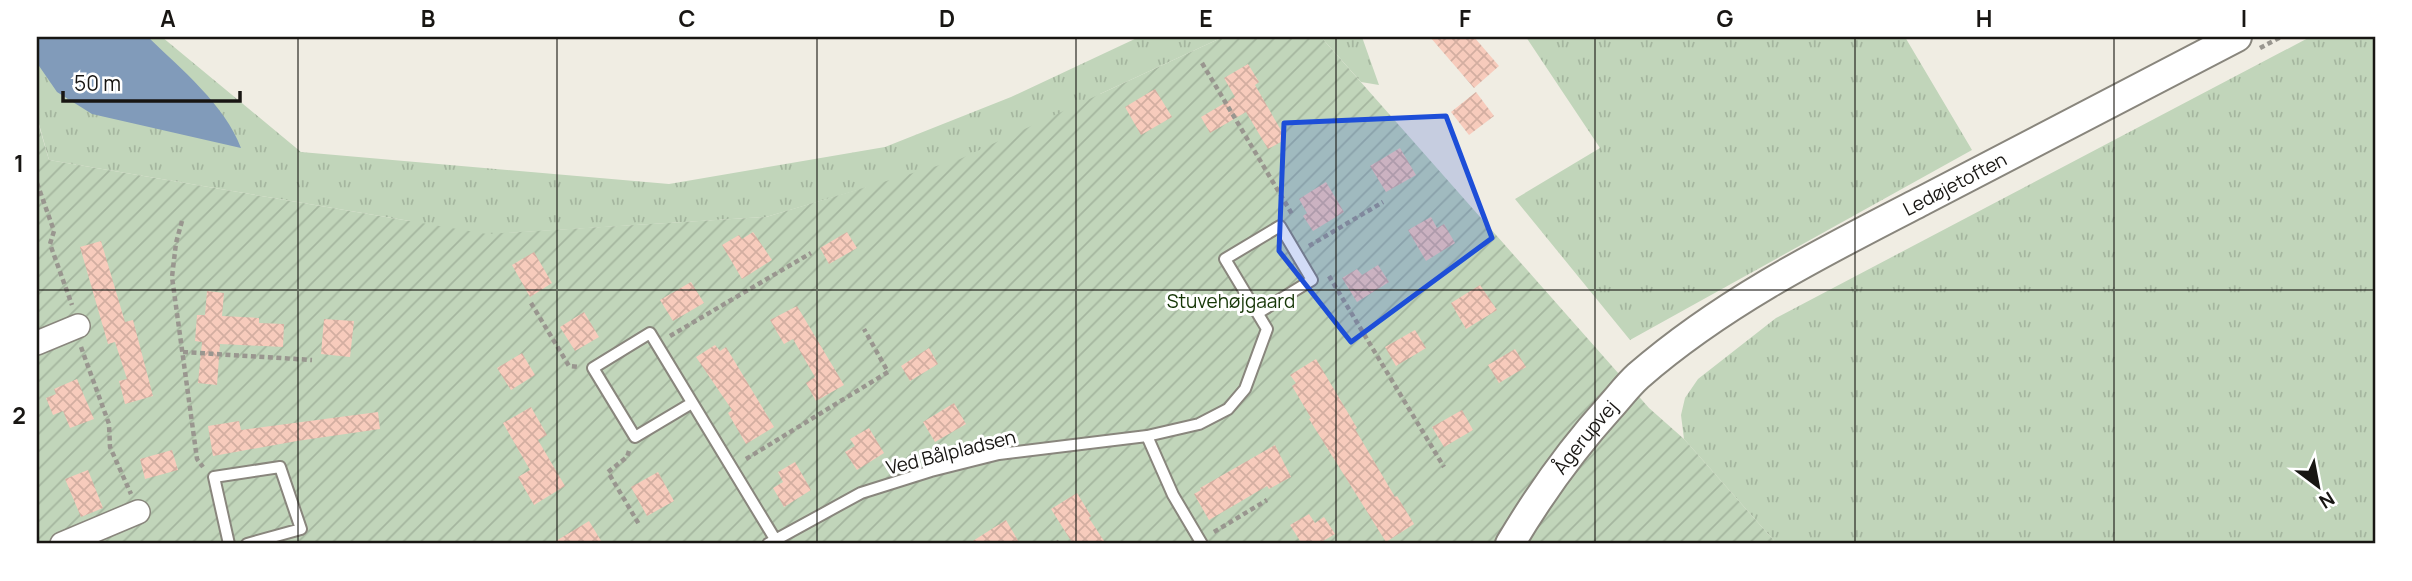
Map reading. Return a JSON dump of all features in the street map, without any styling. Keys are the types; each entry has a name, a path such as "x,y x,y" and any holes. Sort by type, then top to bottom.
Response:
{"street":[{"name":"Ledøjetoften","path":"1677,344 1746,296 1823,252 2238,37"},
{"path":"37,343 78,326"},
{"name":"Ågerupvej","path":"1510,544 1537,499 1582,438 1636,378 1677,344"},
{"path":"62,544 138,512"}],"lane":[{"name":"Ved Bålpladsen","path":"657,344 774,543 861,493 931,471 999,454 1147,436 1199,424 1228,409 1245,389 1267,329 1225,259 1280,226 1312,280 1258,313"},
{"path":"657,344 650,333 593,368 635,437 692,403"},
{"path":"1147,436 1173,495 1201,542"},
{"path":"229,544 214,477 280,467 301,530 247,544"}],"path":[{"path":"37,183 54,231 50,244 78,326 82,352 108,424 110,446 138,512"},
{"path":"1296,253 1383,202"},
{"path":"182,220 172,277 197,459 215,480"},
{"path":"657,344 811,253"},
{"path":"531,303 569,366 594,370"},
{"path":"732,468 888,372 863,329"},
{"path":"183,352 313,360"},
{"path":"635,437 627,457 608,471 640,526"},
{"path":"1201,542 1267,500"}],"highlighted area":[{"path":"1446,116 1492,238 1351,342 1279,251 1284,123"}],"green space":[{"path":"37,37 162,37 301,152 669,184 885,147 1011,97 1139,37 1223,37 1100,94 1249,332 868,187 766,217 508,233 490,319 410,221 49,160 37,117"},
{"name":"Stuvehøjgaard","path":"1223,37 1321,37 1649,408 1684,439 1777,544 37,544 37,119 49,160 487,234 766,217 960,159"},
{"path":"1321,37 1362,37 1379,85 1361,82"},
{"path":"1526,37 1905,37 1972,150 1630,340 1515,199 1600,148"},
{"path":"2310,37 2375,37 2375,544 1777,544 1684,439 1681,415 1685,398 1698,379 1776,318"}],"water":[{"path":"37,37 148,37 213,102 234,132 241,148 92,114 57,92 37,63"}],"building":[{"path":"1430,37 1474,37 1499,66 1474,88"},
{"path":"1248,64 1259,82 1255,85 1286,139 1268,149 1246,112 1210,133 1201,117 1235,97 1224,78"},
{"path":"1155,89 1172,117 1141,135 1125,107"},
{"path":"1476,92 1494,116 1469,135 1451,112"},
{"path":"1400,148 1416,175 1386,192 1370,166"},
{"path":"1326,182 1344,212 1313,231 1303,216 1307,213 1299,199"},
{"path":"1431,217 1437,228 1444,224 1455,243 1426,261 1408,230"},
{"path":"753,232 772,260 742,279 722,245 739,235 742,239"},
{"path":"847,232 857,248 829,264 820,248"},
{"path":"101,241 125,322 133,320 153,396 125,404 119,381 127,379 115,342 108,344 80,247"},
{"path":"534,252 552,283 530,297 512,265"},
{"path":"1378,265 1389,282 1357,302 1342,278 1357,269 1362,275"},
{"path":"691,282 704,303 673,321 660,300"},
{"path":"1480,285 1497,310 1466,329 1451,303"},
{"path":"207,291 224,293 222,316 259,318 259,323 284,324 283,347 220,344 217,385 198,383 202,342 195,341 197,315 205,315"},
{"path":"797,306 844,385 816,401 806,383 815,377 793,339 784,344 770,320"},
{"path":"584,312 599,337 575,351 560,327"},
{"path":"324,319 354,321 350,357 321,354"},
{"path":"1415,330 1426,348 1396,366 1385,347"},
{"path":"715,345 720,351 726,347 774,427 746,444 728,413 732,410 696,357"},
{"path":"929,348 938,364 910,381 901,366"},
{"path":"1515,349 1526,367 1499,383 1488,365"},
{"path":"522,353 535,375 511,390 497,368"},
{"path":"1316,359 1395,497 1397,496 1414,524 1386,542 1309,419 1311,418 1292,386 1296,383 1290,375"},
{"path":"77,379 94,419 70,428 63,411 53,415 46,398 56,394 54,389"},
{"path":"954,403 966,424 935,442 923,422"},
{"path":"531,407 547,435 538,440 565,486 534,505 518,477 530,470 503,423"},
{"path":"1462,410 1473,430 1444,447 1432,427"},
{"path":"378,412 380,429 213,456 208,426 239,421 241,430"},
{"path":"869,428 884,453 857,470 845,452 855,446 850,439"},
{"path":"1275,445 1291,477 1269,489 1267,486 1209,520 1194,494"},
{"path":"172,450 178,470 145,479 140,459"},
{"path":"795,462 811,490 784,507 773,488 783,482 778,472"},
{"path":"88,470 103,508 81,517 65,479"},
{"path":"658,472 674,501 647,516 631,487"},
{"path":"1077,493 1106,544 1073,544 1051,509"},
{"path":"1309,514 1315,523 1324,517 1335,534 1318,544 1302,544 1290,525"},
{"path":"1006,520 1020,544 968,544"},
{"path":"589,521 603,544 551,544"}]}
